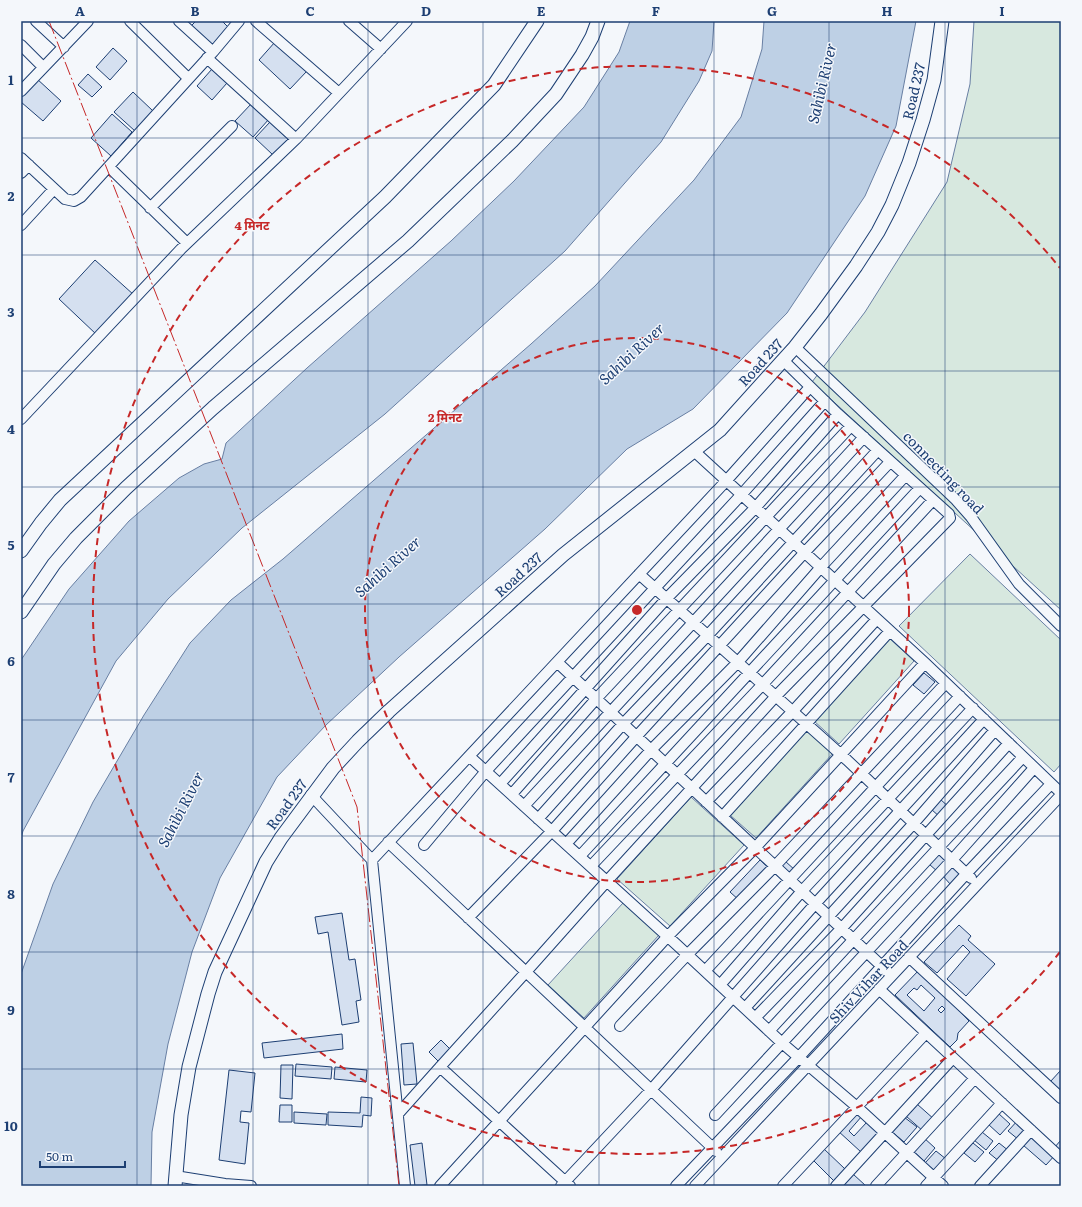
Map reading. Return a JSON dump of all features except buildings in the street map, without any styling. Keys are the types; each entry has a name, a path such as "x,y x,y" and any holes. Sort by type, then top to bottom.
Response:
{"street":[{"path":"36,21 64,47"},
{"path":"130,21 188,78"},
{"path":"180,21 210,55 296,139"},
{"path":"256,21 339,93"},
{"path":"349,21 381,49"},
{"path":"21,419 186,244 296,139 407,21"},
{"path":"21,551 60,500 385,197 494,85 537,21"},
{"path":"21,612 54,564 76,538 126,488 212,408 408,241 512,141 556,94 582,55 592,37 598,21"},
{"name":"Road 237","path":"175,1181 181,1115 189,1067 215,972 266,862 280,838 311,795 358,741 394,706 563,555 720,430 784,361 856,266 878,232 892,205 909,163 934,80 942,21"},
{"path":"21,91 64,47 83,23"},
{"path":"21,173 25,161 54,189 69,200 77,200 109,167 210,55 233,23"},
{"path":"21,46 43,67"},
{"path":"150,208 232,126"},
{"path":"109,167 186,244"},
{"path":"21,225 54,189"},
{"name":"connecting road","path":"795,347 956,500 971,517 1019,584 1061,626"},
{"path":"398,1114 607,881 776,696 949,520 949,514 838,414 784,361"},
{"path":"372,860 727,480 810,387"},
{"path":"424,845 486,771 742,494 825,401"},
{"path":"500,784 667,598 756,507 838,414"},
{"path":"512,794 596,699 852,426"},
{"path":"524,806 864,437"},
{"path":"538,818 623,724 708,635 878,450"},
{"path":"694,451 925,663 1061,794"},
{"path":"468,918 552,831 805,552 890,462"},
{"path":"566,844 651,750 738,662 821,567 906,475"},
{"path":"580,856 920,488"},
{"path":"591,866 763,684 847,591 933,500"},
{"path":"639,574 842,754 978,884"},
{"path":"706,802 793,711 877,619"},
{"path":"722,816 890,631"},
{"path":"557,662 892,975"},
{"path":"440,1186 668,936 755,848 925,663"},
{"path":"620,1026 688,954 775,866 861,772 946,683"},
{"path":"705,971 960,696"},
{"path":"720,985 802,891 972,708"},
{"path":"440,1067 565,1185 733,998 815,904 984,719"},
{"path":"744,1008 914,823 995,730"},
{"path":"755,1018 842,928 1009,743"},
{"path":"469,756 688,954 782,1043 810,1065 943,1186"},
{"path":"769,1031 939,846 1024,757"},
{"path":"715,1115 952,860 1034,768"},
{"path":"676,1186 883,966 967,873 1052,784"},
{"name":"Shiv Vihar Road","path":"695,1186 810,1065 1061,794"},
{"path":"311,795 372,860 405,1186"},
{"path":"388,842 722,1157"},
{"path":"909,957 1061,1098"},
{"path":"879,989 1061,1158"},
{"path":"783,1186 926,1033"},
{"path":"836,1186 953,1058"},
{"path":"876,1186 975,1078"},
{"path":"926,1186 1002,1103"},
{"path":"980,1186 1031,1130"},
{"path":"175,1181 251,1186"}],"shaded area":[{"path":"974,21 1061,21 1061,610 812,382 865,312 947,182 970,84"},
{"path":"970,554 1061,640 1061,764 1054,772 899,626"},
{"path":"888,637 914,661 839,744 813,720"},
{"path":"808,729 834,752 756,838 730,815"},
{"path":"691,797 744,845 670,926 617,879"},
{"path":"623,903 659,935 584,1018 548,985"}],"water":[{"path":"630,21 714,21 712,51 699,81 661,142 565,251 385,414 242,528 168,599 116,661 23,831 21,838 21,660 69,589 129,521 179,478 204,464 222,459 226,443 307,368 451,241 514,181 584,107 619,52"},
{"name":"Sahibi River","path":"764,21 916,21 896,126 865,196 787,313 693,409 627,449 545,529 399,657 326,725 277,777 220,878 192,952 168,1044 152,1132 151,1186 21,1186 21,974 53,884 93,802 144,715 190,643 231,600 283,559 531,344 595,286 694,180 741,117 762,49"}],"power":[{"path":"49,21 357,807 399,1186"}]}
